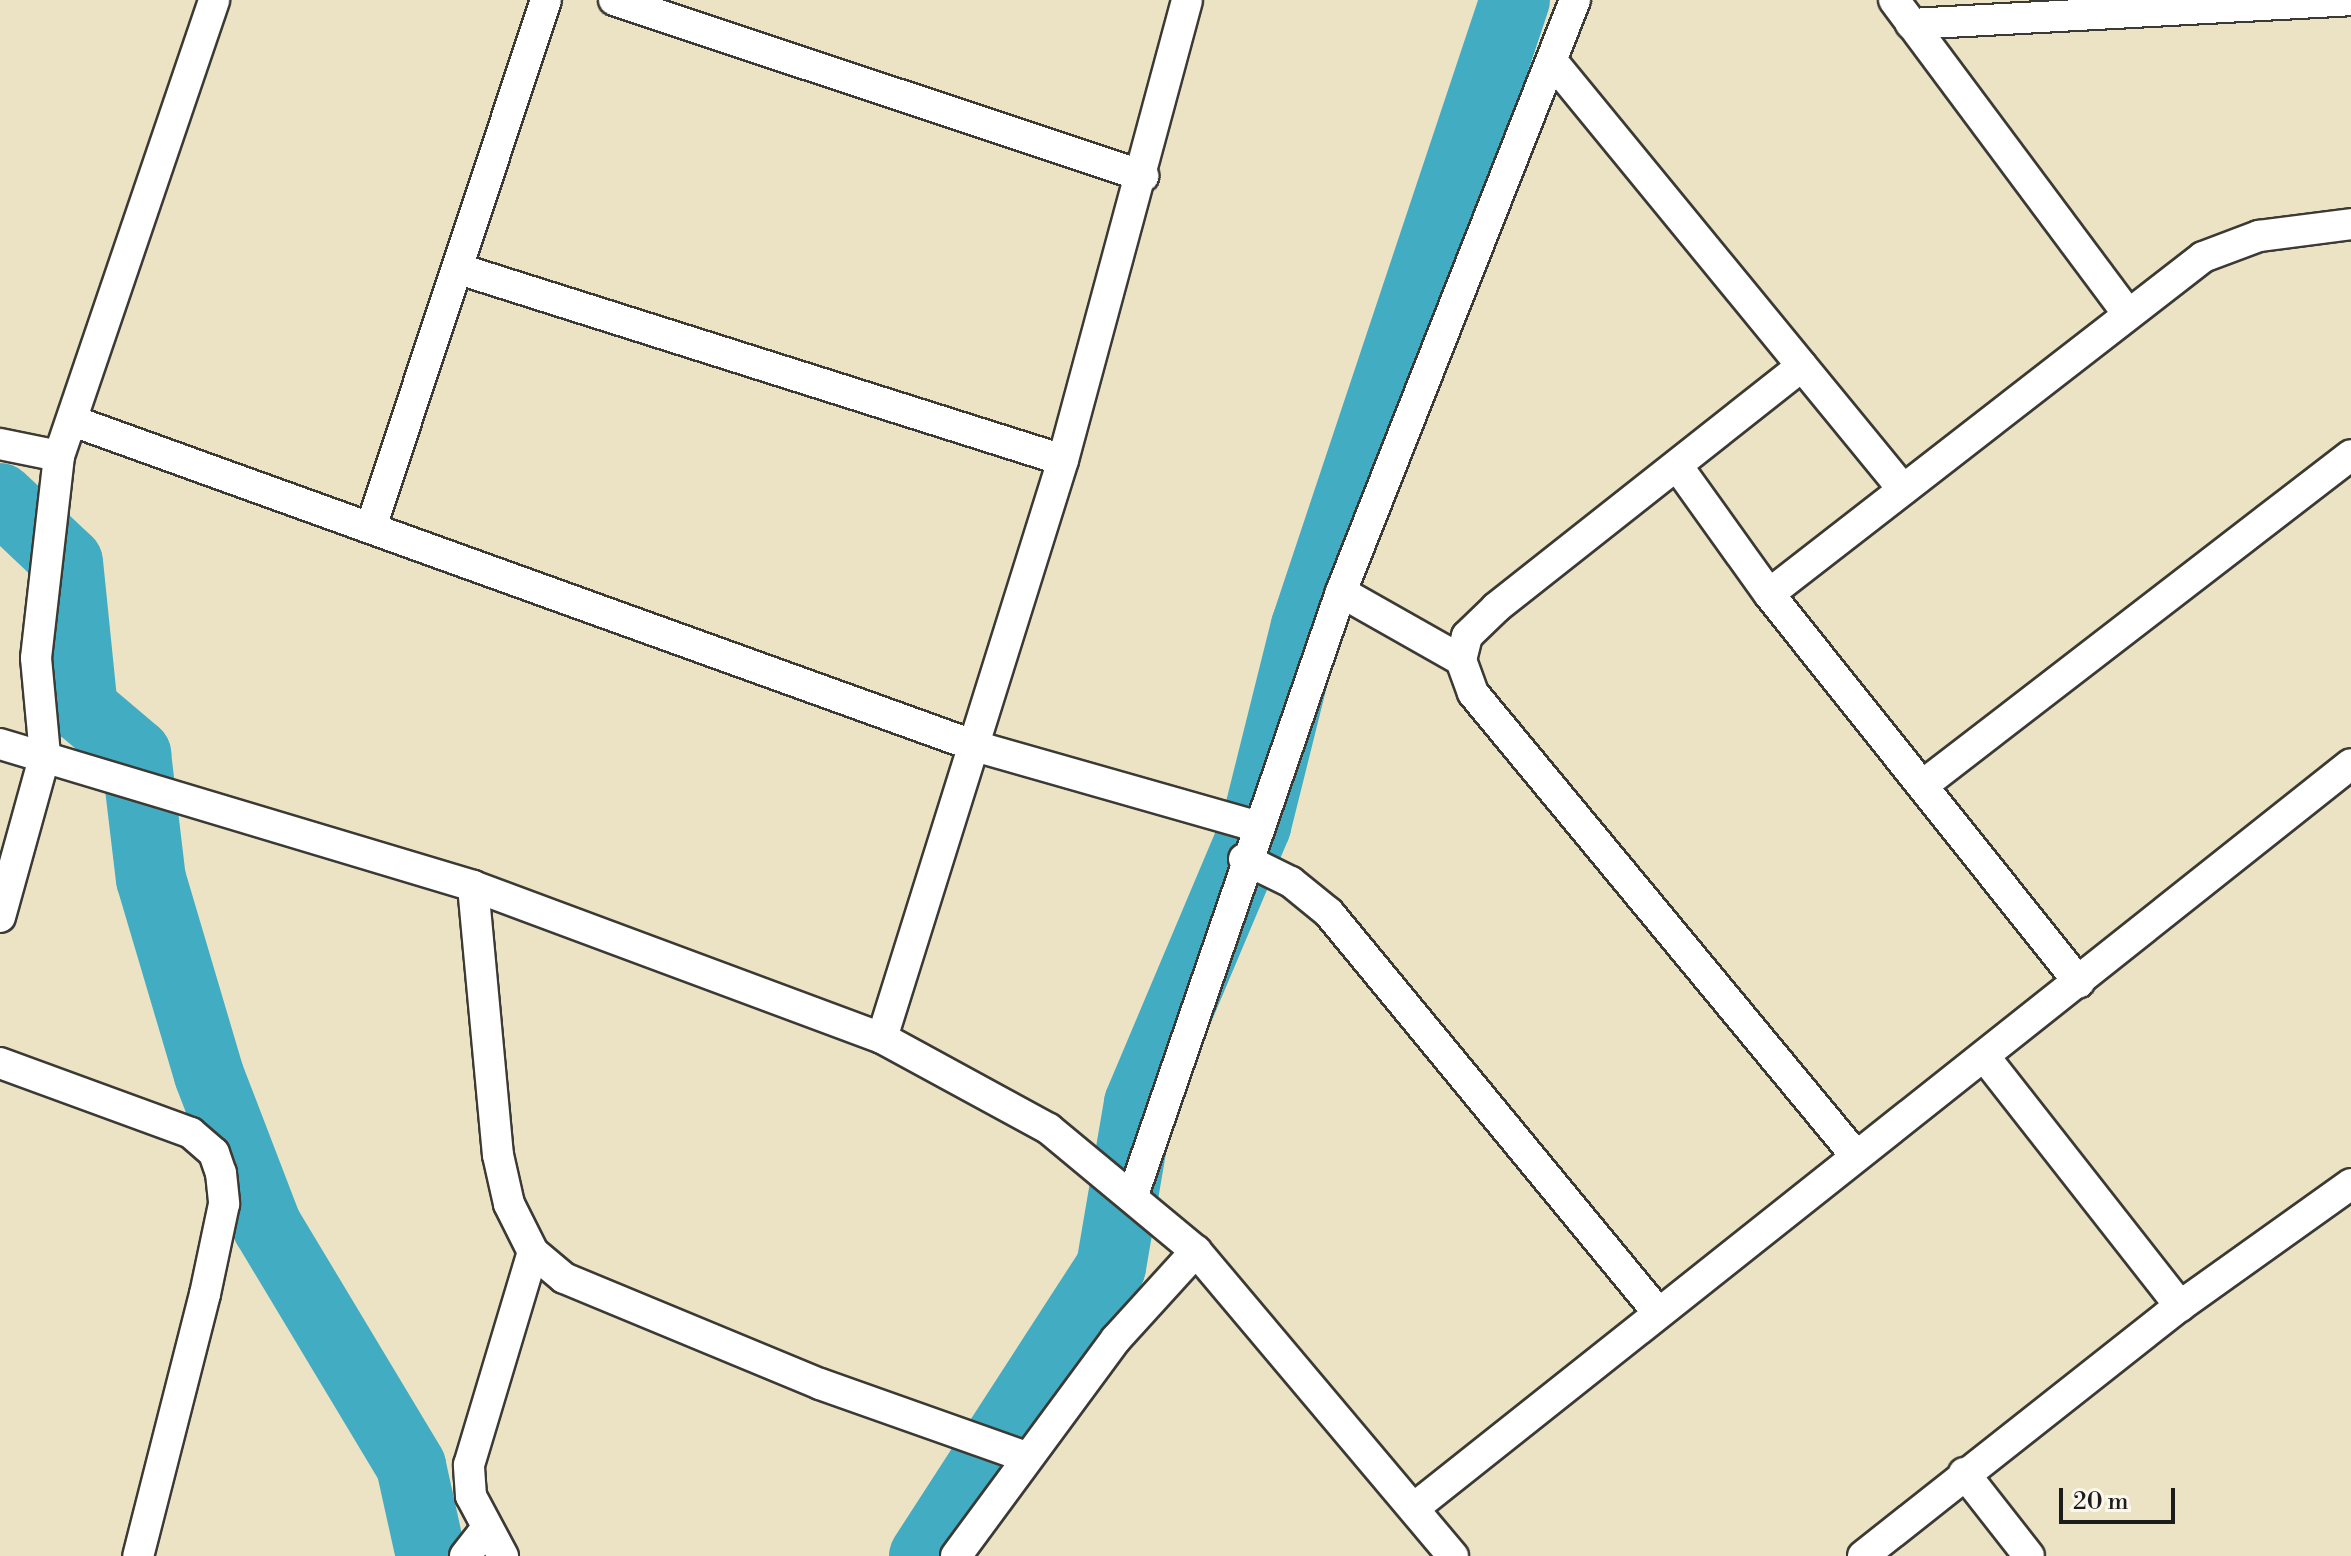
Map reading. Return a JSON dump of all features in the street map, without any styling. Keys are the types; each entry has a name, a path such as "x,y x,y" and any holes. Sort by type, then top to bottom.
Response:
{"street":[{"path":"0,917 45,755 36,658 59,456 214,0"},
{"path":"372,524 546,0"},
{"path":"614,0 1143,176"},
{"path":"882,1038 978,747 1063,460 1143,176 1187,0"},
{"path":"1133,1195 1244,859 1341,592 1575,0"},
{"path":"1902,12 2350,0"},
{"path":"1902,12 2127,313"},
{"path":"1552,61 1903,489"},
{"path":"1769,594 2203,257 2259,236 2351,224"},
{"path":"459,269 1063,460"},
{"path":"1802,366 1496,608 1467,636 1461,660 1473,693 1856,1156"},
{"path":"73,421 372,524 978,747 1256,826"},
{"path":"0,444 59,456"},
{"path":"1923,785 2351,455"},
{"path":"1678,467 1769,594 2079,983"},
{"path":"1341,592 1461,660"},
{"path":"0,744 45,755 473,886 882,1038 1049,1129 1133,1195 1196,1251 1453,1556"},
{"path":"1414,1508 1656,1310 2079,983 2351,764"},
{"path":"1244,859 1291,882 1329,913 1656,1310"},
{"path":"473,886 498,1155 509,1204 533,1252 564,1278 820,1384 1026,1457"},
{"path":"1984,1056 2180,1306"},
{"path":"0,1063 191,1133 214,1153 221,1173 224,1204 205,1294 138,1556"},
{"path":"1863,1556 1964,1473 2180,1306 2351,1184"},
{"path":"956,1556 1026,1457 1116,1339 1196,1251"},
{"path":"503,1556 485,1530 469,1465 533,1252"},
{"path":"1964,1473 2029,1556"},
{"path":"465,1556 485,1530"}],"waterway":[{"path":"924,1556 1111,1267 1139,1103 1256,826 1306,626 1515,0"},
{"path":"0,498 68,562 83,709 136,754 151,879 209,1075 267,1226 411,1466 431,1556"}]}
